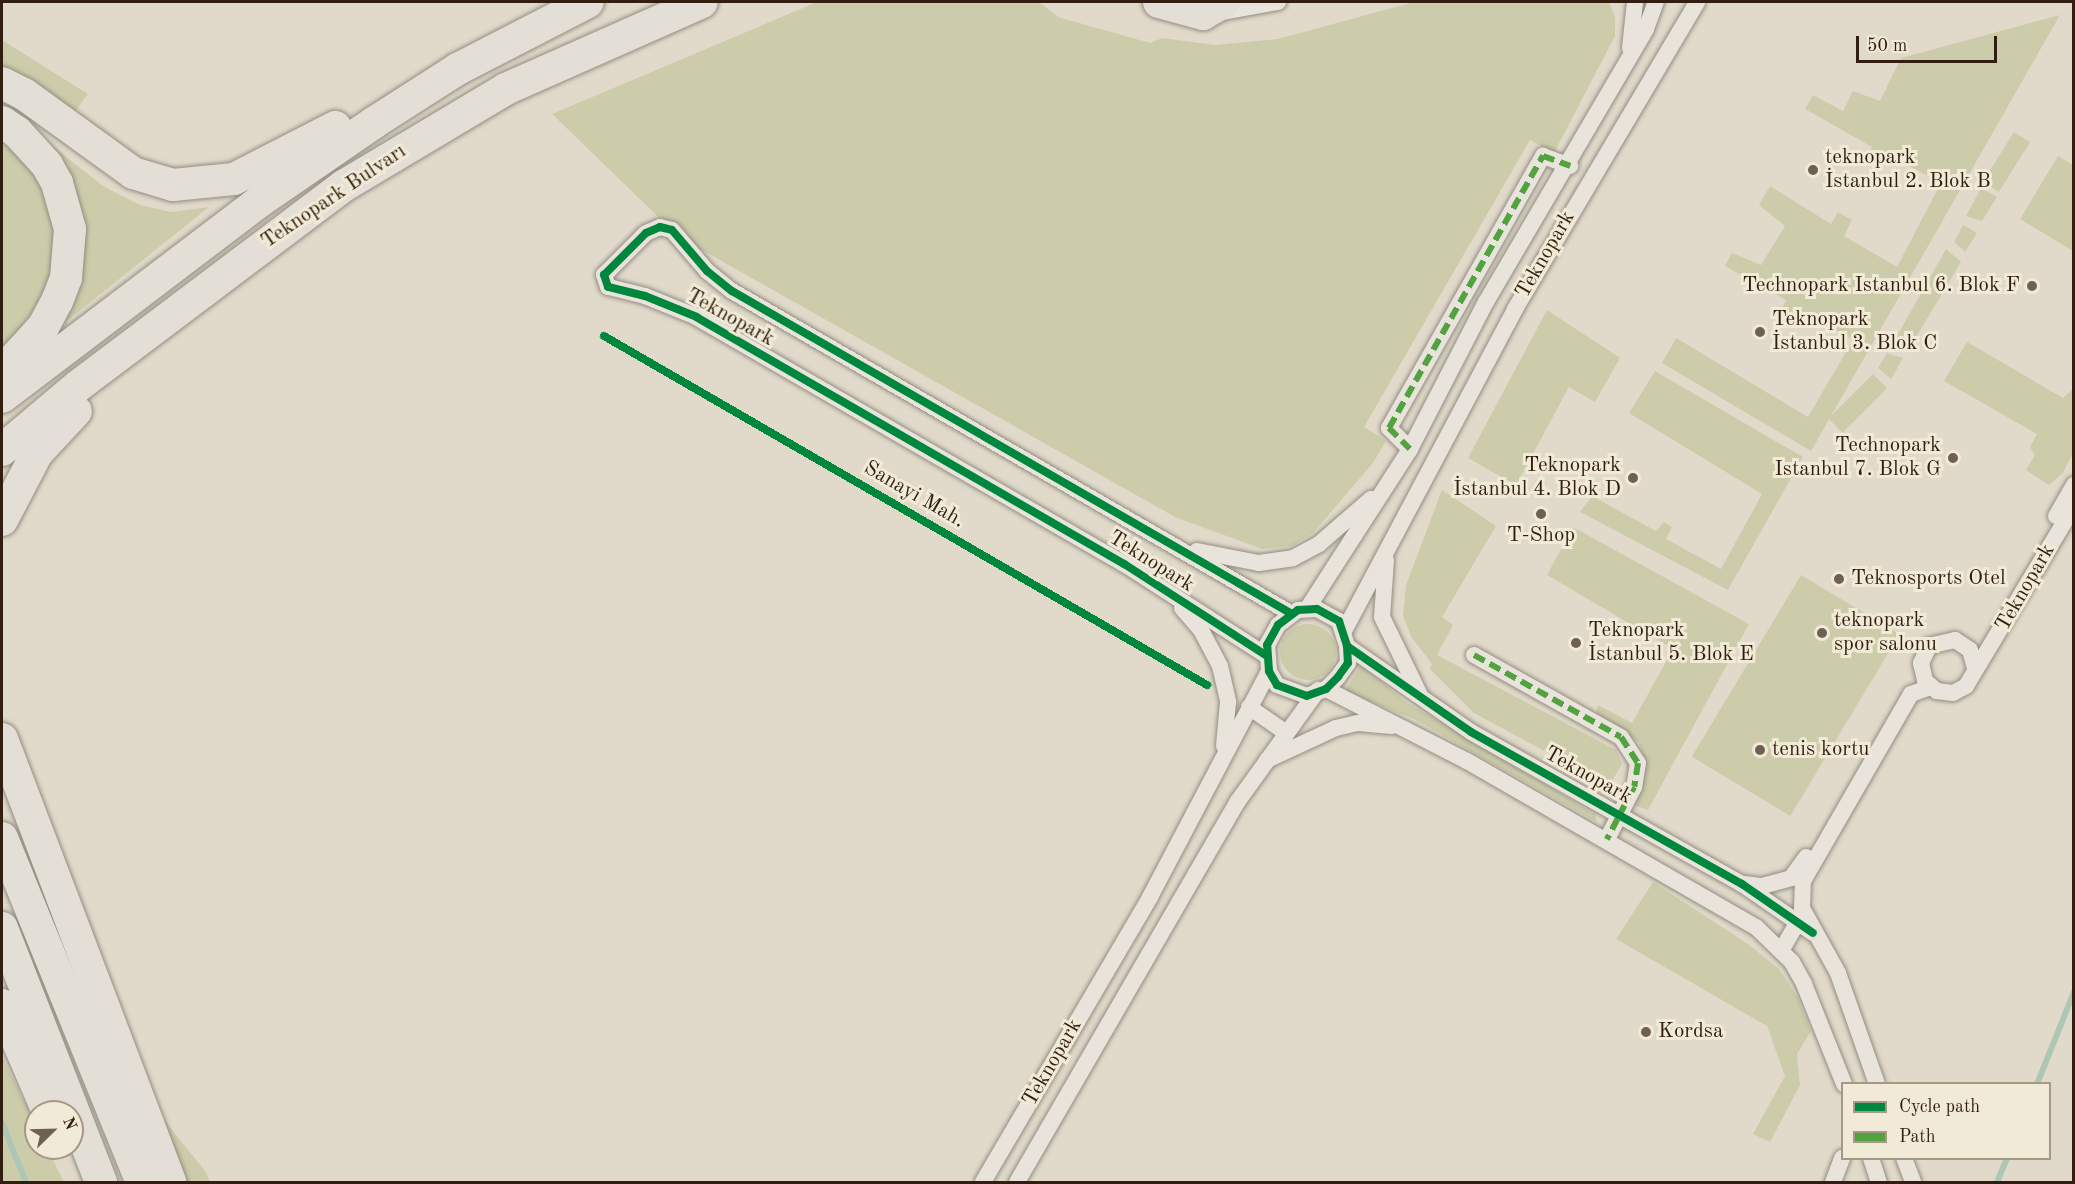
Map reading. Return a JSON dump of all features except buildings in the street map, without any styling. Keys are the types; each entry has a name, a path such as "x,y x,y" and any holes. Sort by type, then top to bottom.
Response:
{"highway":[{"name":"Teknopark Bulvarı","path":"2,397 260,201 458,69 588,2"},
{"name":"Teknopark Bulvarı","path":"2,450 201,291 345,185 462,114 546,70 702,2"},
{"path":"1159,2 1214,8"},
{"path":"2,83 24,94 133,173 194,186 234,179 402,90 458,69"},
{"path":"2,122 17,132 47,165 57,183 70,229 66,278 57,301 44,327 2,372"},
{"path":"2,520 37,453 56,430 201,291"},
{"path":"2,739 170,1182"},
{"path":"2,838 142,1182"},
{"path":"2,928 101,1182"},
{"path":"2,1005 43,1100"},
{"path":"71,1160 81,1182"}],"street":[{"path":"1214,8 1278,2"},
{"name":"Teknopark","path":"1629,59 1635,2"},
{"name":"Teknopark","path":"983,1182 1150,897 1223,752 1249,707 1268,663 1274,631 1300,611 1410,449 1486,302 1570,166 1629,59 1656,2"},
{"name":"Teknopark","path":"1017,1182 1263,761 1322,689 1348,663 1345,639 1403,513 1605,151 1697,2"},
{"path":"1410,449 1389,428 1544,156 1570,166"},
{"name":"Teknopark","path":"1322,689 1307,696 1277,685 1268,663 1169,594 697,317 645,296 608,287 604,275 646,233 660,227 672,230 707,271 732,291 1178,547 1300,611 1328,615 1345,639 1471,732 1742,884 1813,933"},
{"name":"Teknopark","path":"1970,650 1982,646 2073,485"},
{"name":"Teknopark","path":"1178,547 1259,563 1293,558 1319,544 1386,487"},
{"name":"Teknopark","path":"1975,668 2073,506"},
{"name":"Teknopark","path":"1403,513 1386,560 1380,602 1388,638 1421,697"},
{"name":"Teknopark","path":"1169,594 1201,630 1220,666 1228,702 1223,752"},
{"path":"1742,884 1781,882 1800,868 1929,646 1946,639 1970,650 1975,668 1971,681 1960,690 1945,693 1930,687 1921,663"},
{"path":"1474,655 1622,737 1638,763 1634,787 1622,816 1607,839"},
{"name":"Teknopark","path":"1877,1082 1838,973 1813,933 1802,908 1803,880 1911,694 1930,687"},
{"name":"Teknopark","path":"1322,689 1402,728 1607,839 1736,914 1781,951 1804,984 1844,1082"},
{"path":"1249,707 1285,732"},
{"name":"Teknopark","path":"1263,761 1336,728 1358,723 1402,728"},
{"path":"1781,951 1798,921"},
{"path":"1833,1182 1841,1160"},
{"path":"1872,1160 1879,1182"},
{"path":"1905,1160 1913,1182"}],"green space":[{"path":"817,2 1039,2 1058,17 1150,43 1162,38 1215,45 1278,39 1414,2 1609,2 1615,17 1615,36 1554,153 1530,140 1364,427 1386,441 1373,463 1313,533 1292,546 1262,549 1175,517 679,237 552,114"},
{"path":"2060,15 1811,451 1662,363 1676,338 1808,417 1853,340 1799,310 1793,317 1781,310 1786,300 1725,266 1732,253 1761,265 1785,226 1759,205 1770,186 1831,224 1838,212 1852,220 1844,236 1897,267 1941,183 1887,154 1878,169 1865,161 1872,147 1805,109 1813,95 1843,111 1853,91 1880,101 1901,58"},
{"path":"2,40 88,94 74,113 2,69"},
{"path":"2014,132 2030,142 1999,192 1983,182"},
{"path":"36,133 103,186 140,205 171,212 209,207 57,329 75,265"},
{"path":"2,143 25,162 39,181 54,231 52,274 45,294 2,354"},
{"path":"2058,156 2073,165 2073,251 2020,219"},
{"path":"1981,188 1997,197 1982,221 1966,216"},
{"path":"1963,225 1977,233 1965,252 1954,242"},
{"path":"1946,249 1961,262 1909,349 1893,343"},
{"path":"1547,310 1620,358 1595,402 1569,387 1516,485 1468,458"},
{"path":"1967,342 2063,398 2073,389 2073,453 2063,473 2049,485 2026,470 2035,455 2030,447 2037,434 1944,381"},
{"path":"1887,353 1903,358 1891,379 1878,368"},
{"path":"1655,371 1803,457 1728,590 1580,512 1592,496 1656,531 1664,522 1672,527 1666,539 1721,569 1762,494 1629,413"},
{"path":"1873,374 1887,388 1843,433 1828,419"},
{"path":"1442,490 1496,526 1442,617 1453,625 1437,655 1616,750 1622,764 1609,786 1474,713 1430,669 1432,664 1412,638 1403,616 1406,585"},
{"path":"1573,527 1749,624 1648,810 1633,805 1646,765 1639,743 1596,713 1598,705 1632,723 1673,649 1547,575"},
{"path":"1801,575 1900,634 1790,816 1692,757"},
{"path":"1302,624 1314,624 1324,628 1332,636 1336,652 1332,668 1324,676 1314,680 1302,680 1292,676 1284,668 1280,658 1280,646 1284,636 1292,628"},
{"path":"1361,665 1406,702 1595,814 1597,822 1414,719 1345,691"},
{"path":"1653,882 1748,944 1779,969 1798,998 1811,1031 1797,1054 1800,1085 1770,1142 1753,1134 1785,1076 1767,1026 1616,939"},
{"path":"2,1056 24,1101 24,1160 53,1160 64,1182 2,1182"},
{"path":"160,1115 206,1172 210,1182 183,1182"}],"waterway":[{"path":"2038,1082 2074,992"},
{"path":"2,1123 26,1182"},
{"path":"1997,1182 2006,1160"}],"marked path":[{"path":"1410,449 1389,428 1543,156 1570,166"},
{"path":"1474,655 1621,737 1638,763 1634,787 1607,839"}],"cycle path":[{"path":"1267,656 1124,564 697,317 645,296 608,287 604,275 646,233 660,227 672,230 707,271 732,291 1292,614"},
{"name":"Sanayi Mah.","path":"604,336 1207,685"},
{"path":"1347,646 1348,663 1338,677 1326,689 1307,696 1277,685 1269,671 1267,645 1278,625 1298,610 1317,609 1339,621 1347,646 1471,732 1742,884 1813,933"}],"place":[{"name":"teknopark İstanbul 2. Blok B","path":"1813,170"},
{"name":"Technopark Istanbul 6. Blok F","path":"2032,286"},
{"name":"Teknopark İstanbul 3. Blok C","path":"1760,332"},
{"name":"Technopark Istanbul 7. Blok G","path":"1953,458"},
{"name":"Teknopark İstanbul 4. Blok D","path":"1633,478"},
{"name":"T-Shop","path":"1541,514"},
{"name":"Teknosports Otel","path":"1839,579"},
{"name":"teknopark spor salonu","path":"1822,633"},
{"name":"Teknopark İstanbul 5. Blok E","path":"1576,643"},
{"name":"tenis kortu","path":"1760,750"},
{"name":"Kordsa","path":"1646,1032"}]}
